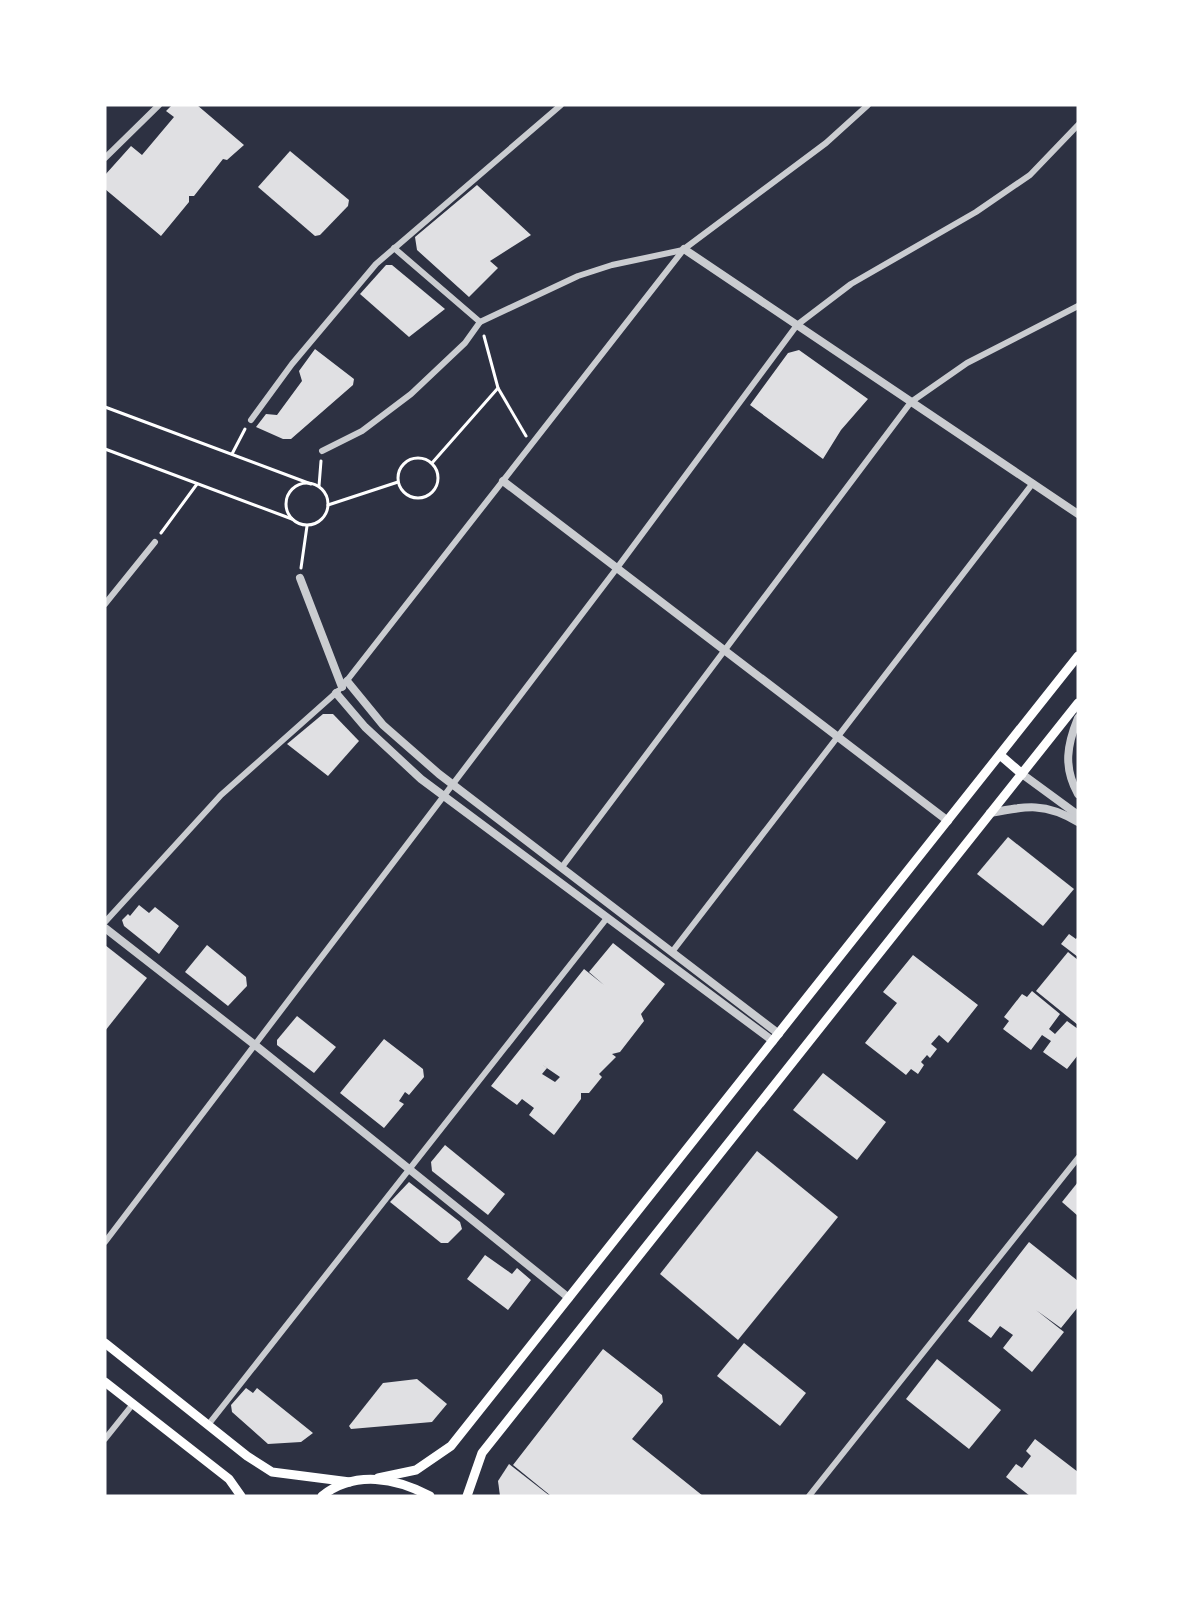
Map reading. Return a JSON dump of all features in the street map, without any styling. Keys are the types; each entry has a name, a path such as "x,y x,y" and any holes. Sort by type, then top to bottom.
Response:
{"main road":[{"path":"105,1343 208,1425 272,1472 350,1482 378,1478 416,1470 451,1446 1078,656"},
{"path":"467,1496 482,1453 1078,703"},
{"path":"1000,755 1022,774"},
{"path":"105,1382 229,1479 241,1496"},
{"path":"378,1478 406,1483 430,1496"},
{"path":"322,1496 350,1482"}],"street":[{"path":"105,158 159,105"},
{"path":"251,420 292,364 358,284 394,248 561,105"},
{"path":"105,922 221,795 341,687 684,249 826,143 868,105"},
{"path":"105,1242 454,785 797,325 851,284 976,212 1030,175 1078,125"},
{"path":"394,248 480,322"},
{"path":"322,451 362,431 411,394 465,343 480,322 578,276 612,265 684,249 1078,514"},
{"path":"554,878 910,402 967,363 1078,306"},
{"path":"503,481 948,821"},
{"path":"665,960 839,738 1033,483"},
{"path":"105,604 155,542"},
{"path":"300,578 341,687 384,746 445,796 607,918 776,1037"},
{"path":"341,687 454,785 672,952 776,1037"},
{"path":"1078,718 1067,755 1070,781 1078,794"},
{"path":"1022,774 1078,815"},
{"path":"990,813 1022,807 1049,807 1078,822"},
{"path":"208,1425 615,908"},
{"path":"105,928 255,1045 569,1298"},
{"path":"809,1496 1078,1158"},
{"path":"105,1439 133,1404"}],"path":[{"path":"480,322 498,388 531,444"},
{"path":"432,463 498,388"},
{"path":"105,407 319,486 324,492 328,505 320,522 307,526 105,449"},
{"path":"231,454 251,420"},
{"path":"319,486 322,451"},
{"path":"423,458 432,463 439,478 435,490 430,495 424,498 410,497 400,488 398,482 400,468 410,459 423,458"},
{"path":"328,505 398,482"},
{"path":"292,519 286,507 288,495 298,485 311,483"},
{"path":"155,542 197,484"},
{"path":"300,578 307,526"}],"building":[{"path":"172,105 197,105 244,145 227,160 223,159 194,196 189,196 189,202 161,236 105,189 105,175 131,146 142,155 174,117 166,111"},
{"path":"290,151 349,200 348,206 320,235 315,236 258,187"},
{"path":"477,185 531,235 490,261 498,268 469,297 417,250 415,237"},
{"path":"386,265 392,265 445,309 409,337 360,294"},
{"path":"315,349 354,379 353,385 291,439 283,439 256,427 266,414 277,415 302,381 299,371"},
{"path":"799,350 868,399 841,430 823,459 750,405 788,353"},
{"path":"323,714 333,714 359,741 328,776 287,744"},
{"path":"1008,837 1074,889 1043,926 977,874"},
{"path":"139,905 149,913 155,907 179,926 159,954 124,926 122,920 128,914 130,916"},
{"path":"1069,934 1076,939 1078,936 1078,957 1061,944"},
{"path":"613,943 665,984 641,1014 644,1021 620,1052 612,1054 616,1057 599,1074 602,1077 589,1093 581,1093 581,1099 554,1135 529,1115 534,1108 522,1099 517,1105 491,1086 584,969 604,985 589,972","holes":["547,1068 560,1077 555,1082 542,1074"]},
{"path":"105,945 147,978 105,1031"},
{"path":"207,945 246,977 247,986 228,1006 185,972"},
{"path":"1068,952 1078,960 1078,1025 1036,991"},
{"path":"913,955 978,1005 948,1043 939,1035 931,1044 937,1049 930,1058 927,1055 921,1062 924,1065 918,1074 911,1069 906,1075 865,1043 897,1003 883,992"},
{"path":"1032,991 1060,1014 1049,1029 1055,1034 1067,1021 1078,1029 1078,1055 1067,1069 1043,1052 1051,1041 1042,1035 1031,1050 1003,1029 1009,1021 1004,1017 1022,994 1027,997"},
{"path":"297,1016 336,1047 314,1073 277,1045 277,1040"},
{"path":"384,1039 423,1069 424,1077 409,1095 405,1092 399,1101 404,1104 384,1128 340,1093"},
{"path":"823,1073 886,1122 857,1160 793,1110"},
{"path":"445,1145 505,1194 488,1215 432,1171 431,1162"},
{"path":"757,1151 838,1217 738,1340 660,1274"},
{"path":"409,1182 460,1222 462,1229 448,1243 441,1243 390,1202"},
{"path":"1078,1182 1078,1216 1062,1202"},
{"path":"1029,1242 1078,1281 1078,1307 1061,1328 1036,1310 1064,1332 1032,1372 1003,1348 1013,1335 1000,1326 991,1338 968,1321"},
{"path":"485,1255 512,1274 517,1268 531,1280 508,1310 467,1279"},
{"path":"744,1343 806,1393 780,1426 717,1376"},
{"path":"603,1349 662,1395 663,1402 632,1439 703,1496 551,1496 513,1465"},
{"path":"937,1359 1001,1410 969,1449 906,1399"},
{"path":"417,1379 447,1404 432,1422 351,1429 349,1426 383,1383"},
{"path":"246,1388 253,1393 257,1388 313,1433 301,1442 268,1444 232,1412 231,1405"},
{"path":"1035,1439 1078,1472 1078,1496 1030,1496 1006,1477 1016,1464 1022,1468 1031,1456 1026,1451"},
{"path":"509,1464 550,1496 500,1496 498,1481"}]}
